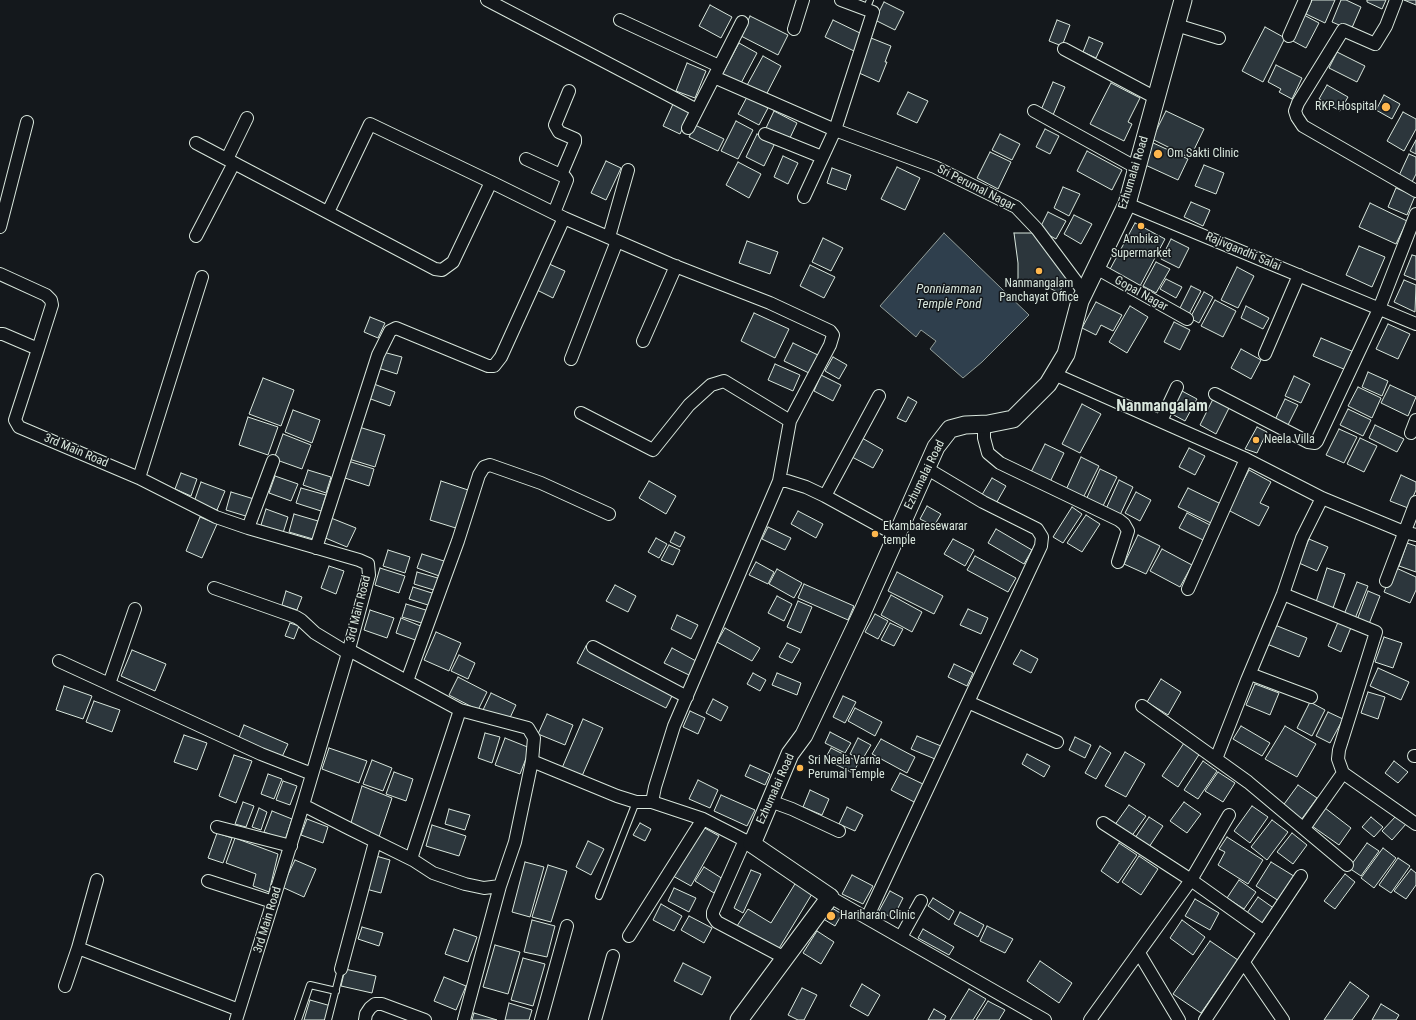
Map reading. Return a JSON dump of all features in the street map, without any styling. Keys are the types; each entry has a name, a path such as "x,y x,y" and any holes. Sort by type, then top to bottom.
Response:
{"street":[{"path":"486,0 697,110"},
{"path":"794,29 803,0"},
{"path":"804,197 835,130 873,12 868,5 842,0"},
{"name":"Ezhumalai Road","path":"748,842 770,801 790,754 804,735 936,447 950,429 965,425 984,424 1013,419 1048,384 1066,354 1080,301 1127,204 1183,0"},
{"path":"1289,36 1305,0"},
{"path":"1396,0 1386,26 1375,44 1343,30 1298,103 1295,111 1303,126 1416,191"},
{"name":"Sri Perumal Nagar","path":"620,20 716,71 835,130 935,167 1016,207 1037,229 1084,292"},
{"path":"688,128 742,22"},
{"path":"1176,25 1219,38"},
{"path":"1064,49 1156,98"},
{"path":"561,175 575,142 575,139 559,132 555,125 569,91"},
{"path":"1034,111 1137,168"},
{"path":"196,236 230,161 247,118"},
{"path":"0,227 27,122"},
{"path":"328,212 370,124 559,215 676,266 770,303 830,332 833,335 830,345 790,421 778,481 674,726 655,787 652,802"},
{"path":"765,134 822,157"},
{"path":"196,143 435,269 442,270 453,262 491,182"},
{"path":"316,548 378,354 390,331 396,328 488,366 494,366 501,357 559,215 567,180 565,177 526,159"},
{"path":"571,359 613,239 628,170"},
{"name":"Rajivgandhi Salai","path":"1127,204 1416,324"},
{"path":"1215,394 1308,442 1315,443 1318,441 1379,309 1416,214"},
{"path":"643,341 676,266"},
{"name":"Gopal Nagar","path":"1096,268 1187,319"},
{"path":"0,274 46,295 51,300 52,305 38,349 0,334"},
{"path":"1265,354 1299,276"},
{"path":"139,478 202,277"},
{"name":"3rd Main Road","path":"38,349 15,420 19,427 139,478 216,518 368,564 369,575 349,651 291,846 237,1015"},
{"path":"1054,374 1246,459 1322,498 1404,532 1416,535"},
{"path":"581,413 653,450 689,405 711,385 724,382 790,421"},
{"path":"1161,421 1177,387"},
{"path":"825,496 879,396"},
{"path":"1411,433 1416,420"},
{"path":"984,424 984,438 988,453 1000,464 1119,520 1124,524 1128,531 1118,562"},
{"path":"1188,589 1246,459"},
{"path":"248,528 273,461"},
{"path":"407,681 458,541 479,475 484,467 490,465 541,483 609,514"},
{"path":"867,918 1041,546 1042,537 1037,529 983,502 926,468"},
{"path":"778,481 787,481 806,487 896,535"},
{"path":"1216,759 1283,594 1302,538 1322,498"},
{"path":"1386,580 1416,502"},
{"path":"214,588 296,617 315,633 460,710 528,728 534,738 532,761 515,842 500,886 464,1020"},
{"path":"1283,594 1376,632 1339,750 1338,759 1343,773 1416,824"},
{"path":"109,684 135,609"},
{"path":"593,647 687,697"},
{"path":"59,661 261,754 312,774"},
{"path":"1250,674 1311,697"},
{"path":"968,702 1058,742"},
{"path":"1142,706 1248,782 1347,865"},
{"path":"411,859 460,710"},
{"path":"532,761 617,796 636,802 652,802 703,819 748,842 830,897 1045,1020"},
{"path":"1304,828 1343,773"},
{"path":"770,801 792,809 839,831"},
{"path":"303,805 411,859 433,873 465,884 484,888 500,886"},
{"path":"1090,1020 1190,880 1229,815"},
{"path":"630,936 703,819"},
{"path":"1102,823 1190,880 1264,932"},
{"path":"217,827 291,846"},
{"path":"341,969 375,842"},
{"path":"748,842 712,912 713,916 717,922 785,958"},
{"path":"1205,1020 1301,876"},
{"path":"65,986 78,948 97,880"},
{"path":"208,881 273,902"},
{"path":"739,1020 830,897"},
{"path":"900,937 921,901"},
{"path":"541,1020 567,926"},
{"path":"78,948 237,1015"},
{"path":"1139,952 1179,1020"},
{"path":"595,1020 614,956"},
{"path":"1244,962 1283,1020"},
{"path":"365,1020 366,1014 370,1008 376,1004 382,1004 425,1020"}],"lane":[{"path":"599,896 636,802"},
{"path":"328,1020 341,969"},
{"path":"298,1020 310,986 336,991"}],"water":[{"name":"Ponniamman Temple Pond","path":"944,233 1029,315 982,362 963,378 930,349 936,341 921,330 916,337 880,306"}],"building":[{"path":"1312,0 1335,0 1325,23 1306,14"},
{"path":"1341,0 1346,0 1361,7 1351,30 1332,22"},
{"path":"1367,0 1386,0 1382,9 1367,2"},
{"path":"1404,0 1416,0 1416,5"},
{"path":"884,2 904,12 895,30 875,20"},
{"path":"710,5 732,17 721,38 699,26"},
{"path":"1304,15 1319,23 1306,48 1291,40"},
{"path":"750,16 788,35 778,55 741,36"},
{"path":"833,20 862,34 854,51 825,37"},
{"path":"1057,20 1070,25 1062,46 1049,41"},
{"path":"1265,27 1285,38 1263,82 1242,71"},
{"path":"1089,37 1103,43 1096,58 1083,52"},
{"path":"871,38 891,46 885,62 887,62 879,82 857,72"},
{"path":"739,43 757,53 740,85 722,75"},
{"path":"1337,52 1365,66 1357,82 1329,68"},
{"path":"763,56 781,66 765,97 746,87"},
{"path":"687,63 706,71 695,98 676,91"},
{"path":"1276,65 1302,78 1292,99 1279,92 1281,89 1268,82"},
{"path":"1053,82 1065,87 1053,115 1041,110"},
{"path":"1111,83 1140,98 1128,122 1132,124 1124,141 1090,124"},
{"path":"1327,85 1348,97 1340,111 1319,99"},
{"path":"908,92 928,101 917,123 897,114"},
{"path":"1384,95 1400,104 1392,119 1376,110"},
{"path":"747,97 768,108 759,125 738,114"},
{"path":"673,104 690,112 680,134 663,126"},
{"path":"774,111 797,123 789,140 766,128"},
{"path":"1166,111 1204,129 1190,158 1152,139"},
{"path":"1403,112 1416,119 1416,129 1404,151 1387,141"},
{"path":"736,121 753,130 738,159 721,151"},
{"path":"695,125 724,139 718,151 689,137"},
{"path":"1045,129 1059,136 1050,154 1036,147"},
{"path":"757,134 775,143 764,166 746,157"},
{"path":"1000,134 1020,144 1012,160 992,150"},
{"path":"1416,140 1416,154 1410,151"},
{"path":"1151,142 1188,159 1178,180 1141,163"},
{"path":"1087,151 1122,170 1112,190 1077,171"},
{"path":"990,152 1011,162 998,189 977,178"},
{"path":"1409,154 1416,157 1416,174 1410,186 1397,180"},
{"path":"783,156 798,163 788,184 774,177"},
{"path":"606,161 621,168 606,200 591,193"},
{"path":"738,162 761,174 749,198 726,185"},
{"path":"1204,165 1224,173 1216,194 1195,186"},
{"path":"897,167 920,178 905,210 881,199"},
{"path":"832,168 851,175 846,190 827,183"},
{"path":"1063,187 1080,194 1069,216 1054,208"},
{"path":"1396,188 1415,196 1407,215 1388,207"},
{"path":"1191,202 1210,210 1203,226 1184,217"},
{"path":"1370,203 1407,221 1396,244 1359,227"},
{"path":"1048,212 1066,221 1056,239 1039,230"},
{"path":"1074,215 1092,224 1081,244 1064,234"},
{"path":"1135,223 1165,239 1140,286 1126,278 1108,273"},
{"name":"Nanmangalam Panchayat Office","path":"1014,233 1034,233 1067,279 1059,293 1040,283 1018,282 1018,263"},
{"path":"823,238 843,248 831,271 812,262"},
{"path":"1171,239 1189,248 1179,268 1161,259"},
{"path":"747,241 778,252 770,274 739,263"},
{"path":"1359,246 1385,257 1372,287 1346,275"},
{"path":"1412,255 1416,256 1416,280 1404,275"},
{"path":"1156,262 1170,269 1156,293 1143,286"},
{"path":"547,263 565,271 553,298 535,289"},
{"path":"810,265 835,277 824,298 800,286"},
{"path":"1237,267 1254,276 1238,308 1221,300"},
{"path":"1166,279 1182,287 1176,298 1160,289"},
{"path":"1404,280 1416,285 1415,312 1394,302"},
{"path":"1191,286 1201,291 1188,316 1178,312"},
{"path":"1204,292 1213,297 1199,323 1190,318"},
{"path":"1215,300 1236,311 1223,337 1201,326"},
{"path":"1096,302 1122,315 1113,331 1101,325 1096,335 1082,328"},
{"path":"1130,306 1148,317 1127,353 1109,342"},
{"path":"1246,306 1269,318 1263,329 1241,318"},
{"path":"754,313 789,329 775,358 741,341"},
{"path":"370,317 385,323 378,338 364,332"},
{"path":"1174,322 1190,330 1180,350 1164,342"},
{"path":"1388,324 1410,334 1398,359 1376,349"},
{"path":"1321,338 1354,352 1346,370 1313,356"},
{"path":"793,343 820,356 811,374 784,361"},
{"path":"1241,349 1261,360 1251,379 1231,368"},
{"path":"383,352 402,357 397,374 378,368"},
{"path":"833,357 847,365 839,379 825,371"},
{"path":"775,364 800,375 793,391 768,380"},
{"path":"1368,372 1388,381 1382,396 1362,387"},
{"path":"821,375 841,385 833,401 814,391"},
{"path":"1294,376 1310,384 1301,403 1285,396"},
{"path":"263,378 294,390 281,426 249,414"},
{"path":"374,384 395,392 390,406 368,398"},
{"path":"1390,385 1416,397 1408,416 1381,403"},
{"path":"1358,387 1381,398 1372,418 1348,406"},
{"path":"1182,391 1197,399 1185,421 1170,413"},
{"path":"908,397 917,402 906,422 897,418"},
{"path":"1213,399 1229,408 1216,434 1200,425"},
{"path":"1285,399 1298,405 1286,429 1274,422"},
{"path":"1082,404 1101,414 1080,453 1062,444"},
{"path":"1348,409 1371,420 1363,436 1340,425"},
{"path":"293,410 320,420 312,443 285,432"},
{"path":"248,417 278,427 268,455 239,445"},
{"path":"1375,425 1404,439 1397,452 1369,438"},
{"path":"359,427 385,435 375,467 349,459"},
{"name":"Neela Villa","path":"1257,427 1267,432 1257,453 1245,449"},
{"path":"1339,429 1357,437 1344,463 1326,455"},
{"path":"283,434 311,445 302,469 274,459"},
{"path":"862,438 883,450 873,468 852,457"},
{"path":"1360,438 1377,446 1364,472 1347,464"},
{"path":"1045,444 1064,453 1049,484 1030,474"},
{"path":"1189,448 1205,456 1195,475 1179,467"},
{"path":"1081,457 1099,466 1082,500 1065,492"},
{"path":"348,461 374,469 369,486 342,477"},
{"path":"1100,469 1117,477 1101,510 1085,502"},
{"path":"308,470 331,477 326,493 303,485"},
{"path":"1249,470 1271,482 1260,503 1269,507 1259,526 1228,510"},
{"path":"181,473 197,479 191,496 175,489"},
{"path":"1401,475 1416,482 1416,490 1408,508 1390,501"},
{"path":"275,476 298,484 291,501 269,493"},
{"path":"992,478 1006,486 994,507 980,498"},
{"path":"1119,480 1133,487 1120,515 1106,509"},
{"path":"441,481 471,491 459,529 430,520"},
{"path":"649,481 676,496 666,514 639,498"},
{"path":"201,482 225,491 217,510 194,502"},
{"path":"301,488 326,495 321,511 296,503"},
{"path":"1188,488 1221,504 1211,523 1178,507"},
{"path":"231,492 254,499 249,517 226,510"},
{"path":"1136,492 1151,500 1140,521 1125,513"},
{"path":"927,506 941,514 934,526 920,519"},
{"path":"1072,507 1082,514 1063,543 1053,537"},
{"path":"266,509 288,517 283,533 261,525"},
{"path":"798,511 823,524 816,538 791,524"},
{"path":"1187,513 1210,525 1203,540 1179,528"},
{"path":"294,514 318,521 313,539 289,532"},
{"path":"1086,515 1100,524 1082,552 1067,543"},
{"path":"200,517 217,524 202,558 186,551"},
{"path":"331,518 356,528 347,547 323,537"},
{"path":"768,527 791,538 785,550 762,539"},
{"path":"996,529 1032,550 1024,564 988,543"},
{"path":"675,532 685,537 680,547 670,542"},
{"path":"1138,535 1160,546 1146,574 1124,564"},
{"path":"656,538 667,544 659,558 648,552"},
{"path":"953,539 974,550 965,566 944,554"},
{"path":"1309,539 1328,547 1317,571 1299,563"},
{"path":"1407,543 1416,546 1416,572 1399,566"},
{"path":"669,545 680,550 673,565 661,560"},
{"path":"1162,549 1192,565 1180,587 1150,571"},
{"path":"388,550 410,557 405,573 383,566"},
{"path":"422,554 447,562 442,577 417,568"},
{"path":"975,556 1016,578 1008,592 967,570"},
{"path":"756,562 774,572 768,584 749,575"},
{"path":"329,566 344,571 336,594 321,588"},
{"path":"1394,567 1416,577 1416,590 1410,603 1384,592"},
{"path":"380,568 405,576 399,593 375,585"},
{"path":"1327,568 1345,574 1333,608 1316,602"},
{"path":"777,569 802,583 794,598 769,584"},
{"path":"417,572 441,579 437,591 414,584"},
{"path":"897,572 943,596 934,614 888,591"},
{"path":"1357,582 1368,586 1354,621 1343,617"},
{"path":"804,584 854,606 848,620 798,598"},
{"path":"615,585 636,596 628,612 606,601"},
{"path":"413,587 435,594 431,606 409,599"},
{"path":"286,591 302,597 297,610 282,605"},
{"path":"1368,591 1380,596 1369,624 1357,620"},
{"path":"891,595 922,612 912,632 881,615"},
{"path":"777,596 792,604 784,621 768,613"},
{"path":"798,601 812,607 801,633 787,627"},
{"path":"406,604 429,611 425,624 402,617"},
{"path":"968,609 988,618 981,634 960,625"},
{"path":"370,610 394,618 387,638 364,630"},
{"path":"875,614 888,621 878,639 865,632"},
{"path":"677,615 698,625 691,639 671,629"},
{"path":"401,618 423,627 418,641 396,633"},
{"path":"1339,620 1352,625 1341,652 1328,646"},
{"path":"290,623 299,626 294,639 285,636"},
{"path":"890,623 903,629 894,646 881,640"},
{"path":"1275,625 1307,638 1299,657 1267,644"},
{"path":"725,628 760,648 752,661 717,642"},
{"path":"436,632 461,643 449,671 424,660"},
{"path":"1384,637 1402,643 1393,668 1375,662"},
{"path":"787,643 800,649 792,663 779,657"},
{"path":"586,646 674,692 666,708 577,663"},
{"path":"672,648 696,661 689,675 664,663"},
{"path":"132,650 166,664 155,691 121,676"},
{"path":"1021,650 1038,659 1031,673 1013,664"},
{"path":"459,655 475,663 468,679 451,671"},
{"path":"954,664 973,673 967,686 948,677"},
{"path":"1378,668 1409,682 1401,700 1370,686"},
{"path":"753,673 766,680 760,691 747,684"},
{"path":"777,673 801,683 797,695 772,685"},
{"path":"458,677 487,692 478,710 449,695"},
{"path":"1161,679 1181,692 1168,715 1147,702"},
{"path":"1255,684 1279,693 1270,715 1246,705"},
{"path":"64,686 92,696 83,719 56,710"},
{"path":"1368,692 1385,697 1378,719 1361,713"},
{"path":"491,693 516,705 508,722 483,710"},
{"path":"843,696 856,702 845,723 833,717"},
{"path":"713,699 728,707 721,721 706,713"},
{"path":"94,701 120,710 112,732 86,722"},
{"path":"1310,702 1325,710 1312,736 1297,728"},
{"path":"855,708 882,722 875,736 848,721"},
{"path":"690,711 705,718 698,734 683,727"},
{"path":"1328,712 1343,719 1330,743 1316,736"},
{"path":"547,714 573,725 565,745 538,734"},
{"path":"583,719 603,728 582,776 562,768"},
{"path":"244,725 288,744 281,759 238,740"},
{"path":"1241,726 1270,743 1262,756 1233,739"},
{"path":"1285,726 1316,744 1297,777 1265,759"},
{"path":"830,732 851,743 845,753 825,743"},
{"path":"485,733 500,737 492,763 478,758"},
{"path":"184,735 207,743 197,770 174,762"},
{"path":"917,736 941,746 935,759 911,749"},
{"path":"1075,737 1091,745 1085,758 1069,750"},
{"path":"505,738 530,748 520,774 495,765"},
{"path":"858,738 871,745 862,760 850,754"},
{"path":"881,739 915,757 907,773 872,754"},
{"path":"1184,743 1200,753 1178,787 1162,776"},
{"path":"1100,746 1111,753 1096,779 1085,773"},
{"path":"329,748 367,761 359,783 322,769"},
{"path":"831,748 859,762 853,773 825,759"},
{"path":"1125,752 1145,764 1126,797 1105,786"},
{"path":"1027,754 1050,766 1044,777 1022,764"},
{"path":"234,755 252,761 236,803 219,796"},
{"path":"372,760 392,768 383,791 363,784"},
{"path":"1203,761 1217,771 1198,799 1184,790"},
{"path":"1394,761 1408,772 1398,783 1385,773"},
{"path":"750,765 770,774 765,785 745,776"},
{"path":"394,772 413,779 406,801 386,794"},
{"path":"1218,772 1235,783 1223,802 1205,791"},
{"path":"900,773 925,785 916,803 891,790"},
{"path":"268,774 282,779 274,799 261,794"},
{"path":"698,780 718,790 710,808 689,799"},
{"path":"283,781 297,786 290,805 276,800"},
{"path":"1298,785 1317,798 1301,820 1282,807"},
{"path":"362,786 392,798 378,840 350,826"},
{"path":"810,790 829,799 822,815 803,807"},
{"path":"721,795 755,810 747,826 714,811"},
{"path":"243,802 254,806 246,827 235,824"},
{"path":"1184,802 1201,814 1187,833 1170,821"},
{"path":"1129,805 1146,816 1131,837 1114,826"},
{"path":"1252,806 1268,817 1250,843 1234,831"},
{"path":"847,807 863,815 855,831 839,824"},
{"path":"259,808 267,812 261,830 252,827"},
{"path":"1325,808 1351,828 1339,845 1312,826"},
{"path":"449,809 470,815 465,830 445,824"},
{"path":"272,811 292,819 285,840 264,832"},
{"path":"1396,816 1406,824 1392,840 1382,831"},
{"path":"1149,817 1163,826 1149,847 1135,838"},
{"path":"1371,817 1383,827 1374,837 1362,827"},
{"path":"307,819 328,827 323,843 301,835"},
{"path":"1272,820 1288,832 1267,860 1251,847"},
{"path":"640,823 651,829 645,841 633,835"},
{"path":"432,825 466,836 459,856 426,846"},
{"path":"701,826 719,836 691,886 673,876"},
{"path":"217,833 232,838 223,863 208,858"},
{"path":"1292,833 1307,845 1293,864 1277,852"},
{"path":"1227,837 1263,860 1248,884 1218,865 1225,852 1219,849"},
{"path":"235,838 278,854 269,892 253,886 256,874 226,863"},
{"path":"588,841 604,849 591,875 576,867"},
{"path":"1119,843 1137,855 1118,883 1101,871"},
{"path":"1367,843 1379,851 1361,876 1349,868"},
{"path":"1383,848 1396,858 1374,888 1361,878"},
{"path":"376,856 390,860 381,893 366,889"},
{"path":"1139,856 1158,869 1141,895 1122,882"},
{"path":"1398,858 1410,866 1391,893 1379,885"},
{"path":"295,860 316,869 304,897 282,887"},
{"path":"525,862 544,867 530,917 512,912"},
{"path":"1271,862 1297,878 1282,903 1256,886"},
{"path":"548,865 567,871 551,922 532,917"},
{"path":"704,867 723,879 714,893 695,881"},
{"path":"1411,869 1416,873 1416,885 1406,899 1394,891"},
{"path":"751,870 761,874 743,913 734,908"},
{"path":"1345,874 1355,882 1335,909 1324,901"},
{"path":"852,875 873,886 863,904 842,894"},
{"path":"798,879 815,889 778,950 737,926 748,909 771,923"},
{"path":"1239,880 1256,892 1244,909 1227,898"},
{"path":"674,888 696,898 689,912 668,901"},
{"path":"890,891 903,898 893,918 879,911"},
{"path":"1258,897 1275,909 1262,928 1245,916"},
{"path":"933,898 954,911 949,920 928,906"},
{"path":"1195,899 1219,913 1210,930 1185,916"},
{"path":"661,904 682,916 674,931 653,920"},
{"path":"827,905 842,914 835,926 820,917"},
{"path":"960,912 984,925 978,937 954,924"},
{"path":"689,916 712,928 704,943 681,930"},
{"path":"532,920 555,926 547,957 524,952"},
{"path":"1182,920 1205,937 1193,955 1170,938"},
{"path":"987,926 1013,939 1005,953 980,941"},
{"path":"362,927 383,933 379,946 358,939"},
{"path":"454,929 477,937 468,962 445,954"},
{"path":"923,929 954,947 949,955 918,938"},
{"path":"817,931 834,942 821,964 803,953"},
{"path":"1210,941 1238,960 1201,1013 1173,994"},
{"path":"495,945 520,952 508,994 483,987"},
{"path":"523,958 545,964 533,1006 511,1000"},
{"path":"1040,961 1072,983 1059,1003 1027,981"},
{"path":"683,963 711,977 702,995 674,981"},
{"path":"345,969 376,976 372,993 341,986"},
{"path":"444,977 466,986 456,1010 434,1001"},
{"path":"1350,982 1369,996 1352,1020 1324,1020"},
{"path":"862,984 880,995 868,1016 850,1006"},
{"path":"802,988 817,995 804,1020 798,1020 788,1015"},
{"path":"969,989 986,999 973,1020 950,1020"},
{"path":"310,1000 331,1006 326,1020 304,1020"},
{"path":"988,1001 1005,1010 999,1020 976,1020"},
{"path":"509,1003 532,1010 529,1020 505,1020"},
{"path":"1381,1004 1399,1015 1396,1020 1372,1020"},
{"path":"934,1009 946,1016 944,1020 928,1020"},
{"path":"474,1013 497,1020 472,1020"}],"place":[{"name":"RKP Hospital","path":"1386,107"},
{"name":"Om Sakti Clinic","path":"1158,154"},
{"name":"Ambika Supermarket","path":"1141,226"},
{"name":"Nanmangalam Panchayat Office","path":"1039,271"},
{"name":"Neela Villa","path":"1256,440"},
{"name":"Ekambaresewarar temple","path":"875,534"},
{"name":"Sri Neela Varna Perumal Temple","path":"800,768"},
{"name":"Hariharan Clinic","path":"831,916"}],"district":[{"name":"Nanmangalam","path":"1162,407"}]}
